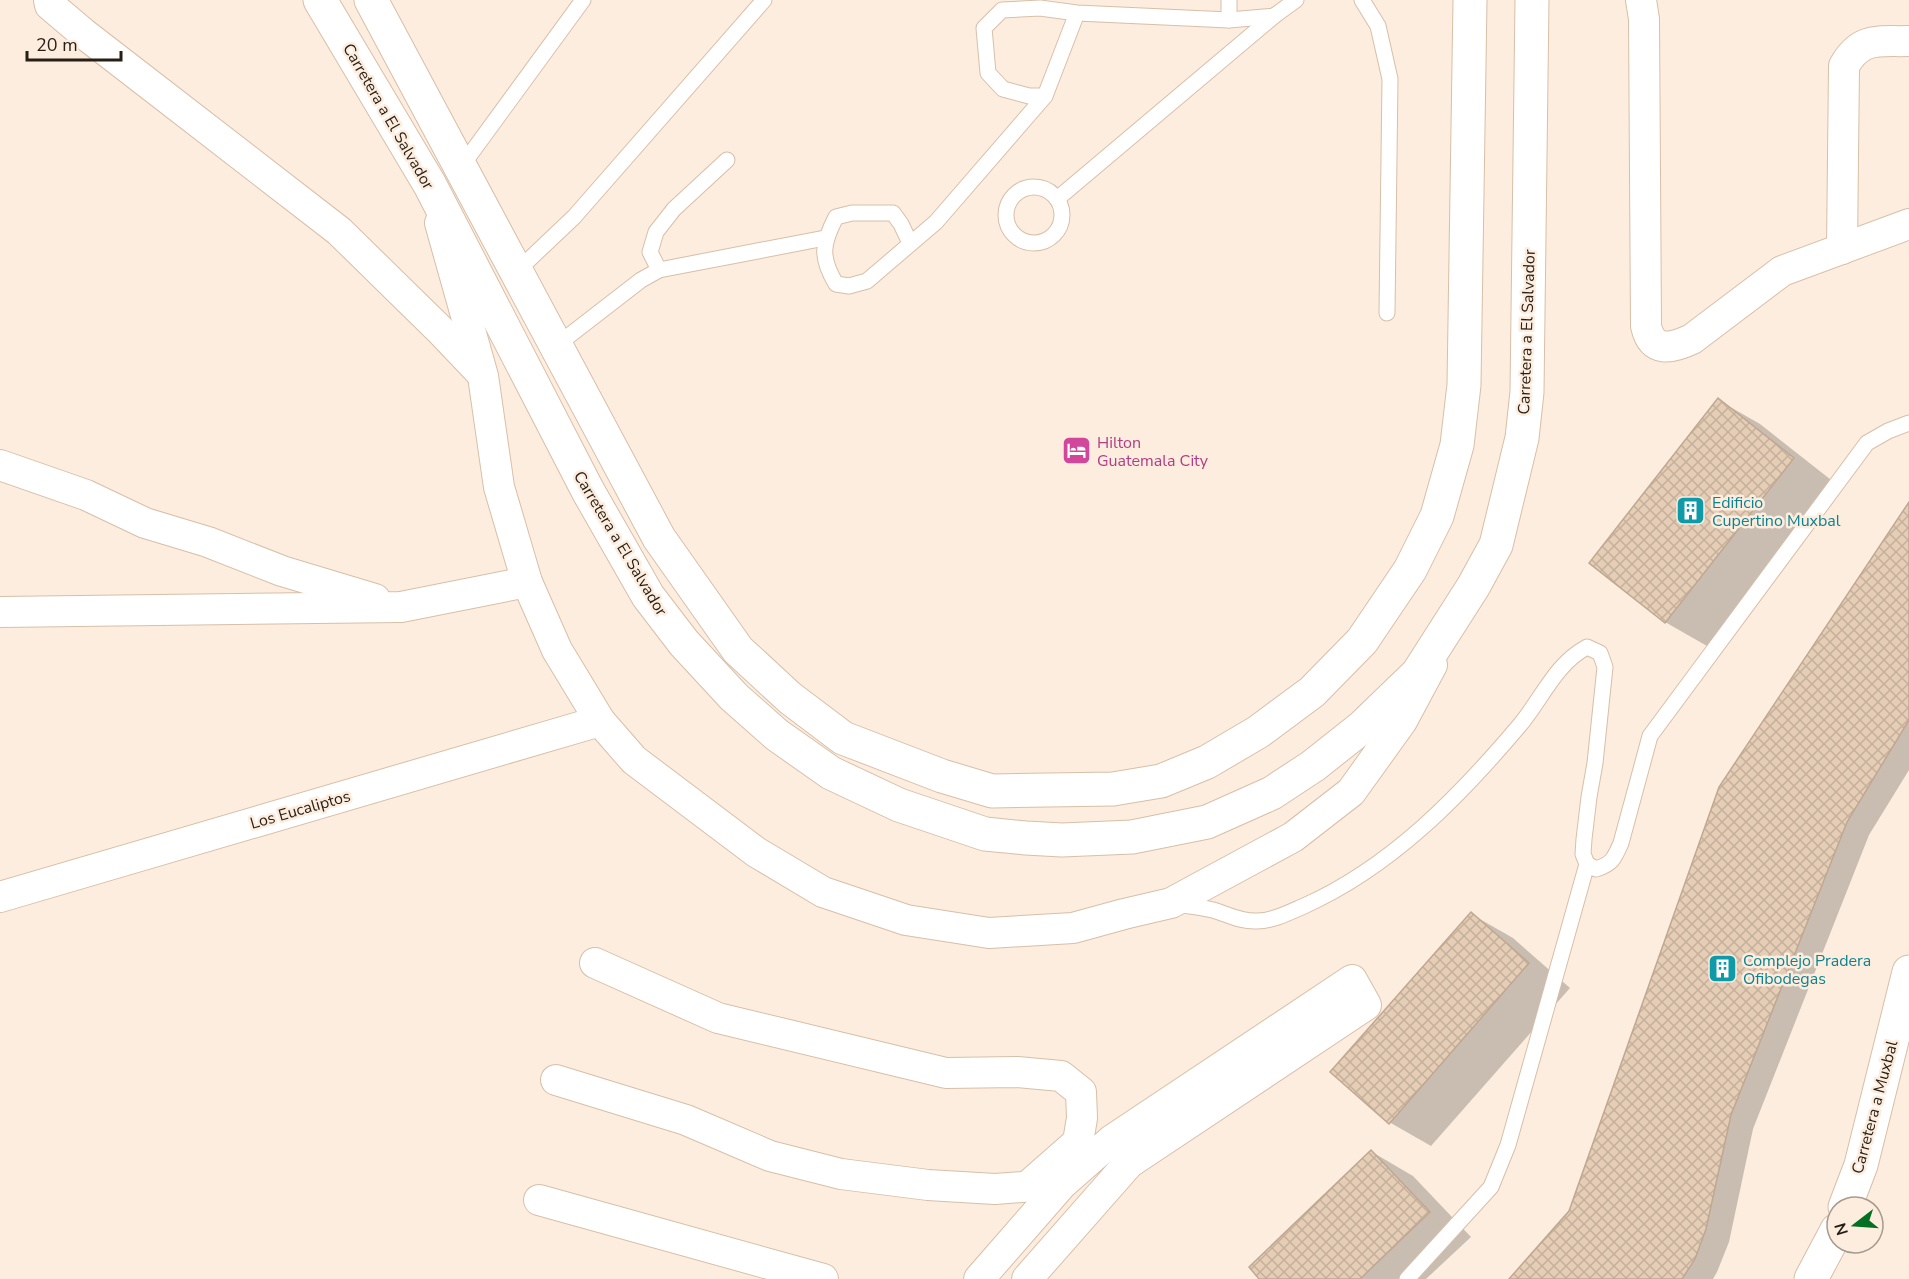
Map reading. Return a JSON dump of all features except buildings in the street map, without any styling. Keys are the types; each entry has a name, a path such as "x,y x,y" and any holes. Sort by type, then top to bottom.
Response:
{"main road":[{"name":"Carretera a El Salvador","path":"320,0 430,185 588,491 648,596 684,643 734,697 777,735 831,773 899,805 985,834 1062,840 1132,837 1207,822 1272,793 1313,766 1361,728 1418,673 1473,587 1496,544 1522,438 1527,392 1532,0"},
{"path":"371,0 658,538 738,650 790,698 843,738 942,776 993,791 1113,789 1161,781 1207,762 1257,732 1312,692 1362,641 1410,570 1437,516 1457,445 1464,385 1470,0"},
{"name":"Carretera a Muxbal","path":"1850,1195 1861,1165 1909,972"},
{"path":"1811,1279 1825,1253"}],"street":[{"path":"49,0 50,5 83,33 339,231 440,330 483,376"},
{"path":"1641,0 1644,19 1646,326 1651,340 1656,345 1676,346 1692,339 1782,271 1909,225"},
{"path":"1842,249 1844,66 1850,56 1867,42 1909,41"},
{"path":"430,185 483,376 499,487 527,582 557,650 600,721 634,760 756,852 823,892 906,920 989,933 1074,928 1171,903 1293,837 1350,792 1402,721 1473,587"},
{"path":"0,465 86,495 145,523 208,542 282,571 401,607"},
{"path":"0,612 401,607 527,582"},
{"name":"Los Eucaliptos","path":"0,897 600,721"},
{"path":"595,963 718,1018 946,1073 1017,1072 1061,1076 1081,1092 1082,1118 1078,1142 1029,1185"},
{"path":"986,1277 1062,1184 1112,1140 1352,980 1366,1005 1129,1163 1027,1279"},
{"path":"556,1080 686,1120 770,1156 841,1174 928,1185 995,1189 1062,1184"},
{"path":"539,1200 823,1279"}],"lane":[{"path":"461,167 583,0"},
{"path":"516,272 573,217 764,0"},
{"path":"1229,0 1229,20"},
{"path":"1057,199 1296,0"},
{"path":"1362,0 1378,26 1389,79 1387,313"},
{"path":"1045,96 1029,96 1003,89 988,73 984,28 1002,10 1040,8 1077,13 1229,20 1274,16"},
{"path":"910,243 893,213 852,213 836,218 825,238 826,268 836,284 849,286 867,281 936,222 1045,96 1077,13"},
{"path":"659,270 650,252 656,232 674,209 727,160"},
{"path":"557,345 641,280 659,270 825,238"},
{"path":"1587,864 1596,869 1608,865 1615,857 1650,736 1867,443 1888,431 1909,423"},
{"path":"1171,903 1257,921 1284,915 1355,878 1431,821 1469,783 1525,719 1561,666 1574,654 1587,647 1600,653 1605,668 1596,763 1584,839 1583,854 1587,864 1508,1145 1491,1187 1407,1279"}],"place":[{"name":"Hilton Guatemala City","path":"1076,451"},
{"name":"Edificio Cupertino Muxbal","path":"1691,511"},
{"name":"Complejo Pradera Ofibodegas","path":"1722,969"}]}
